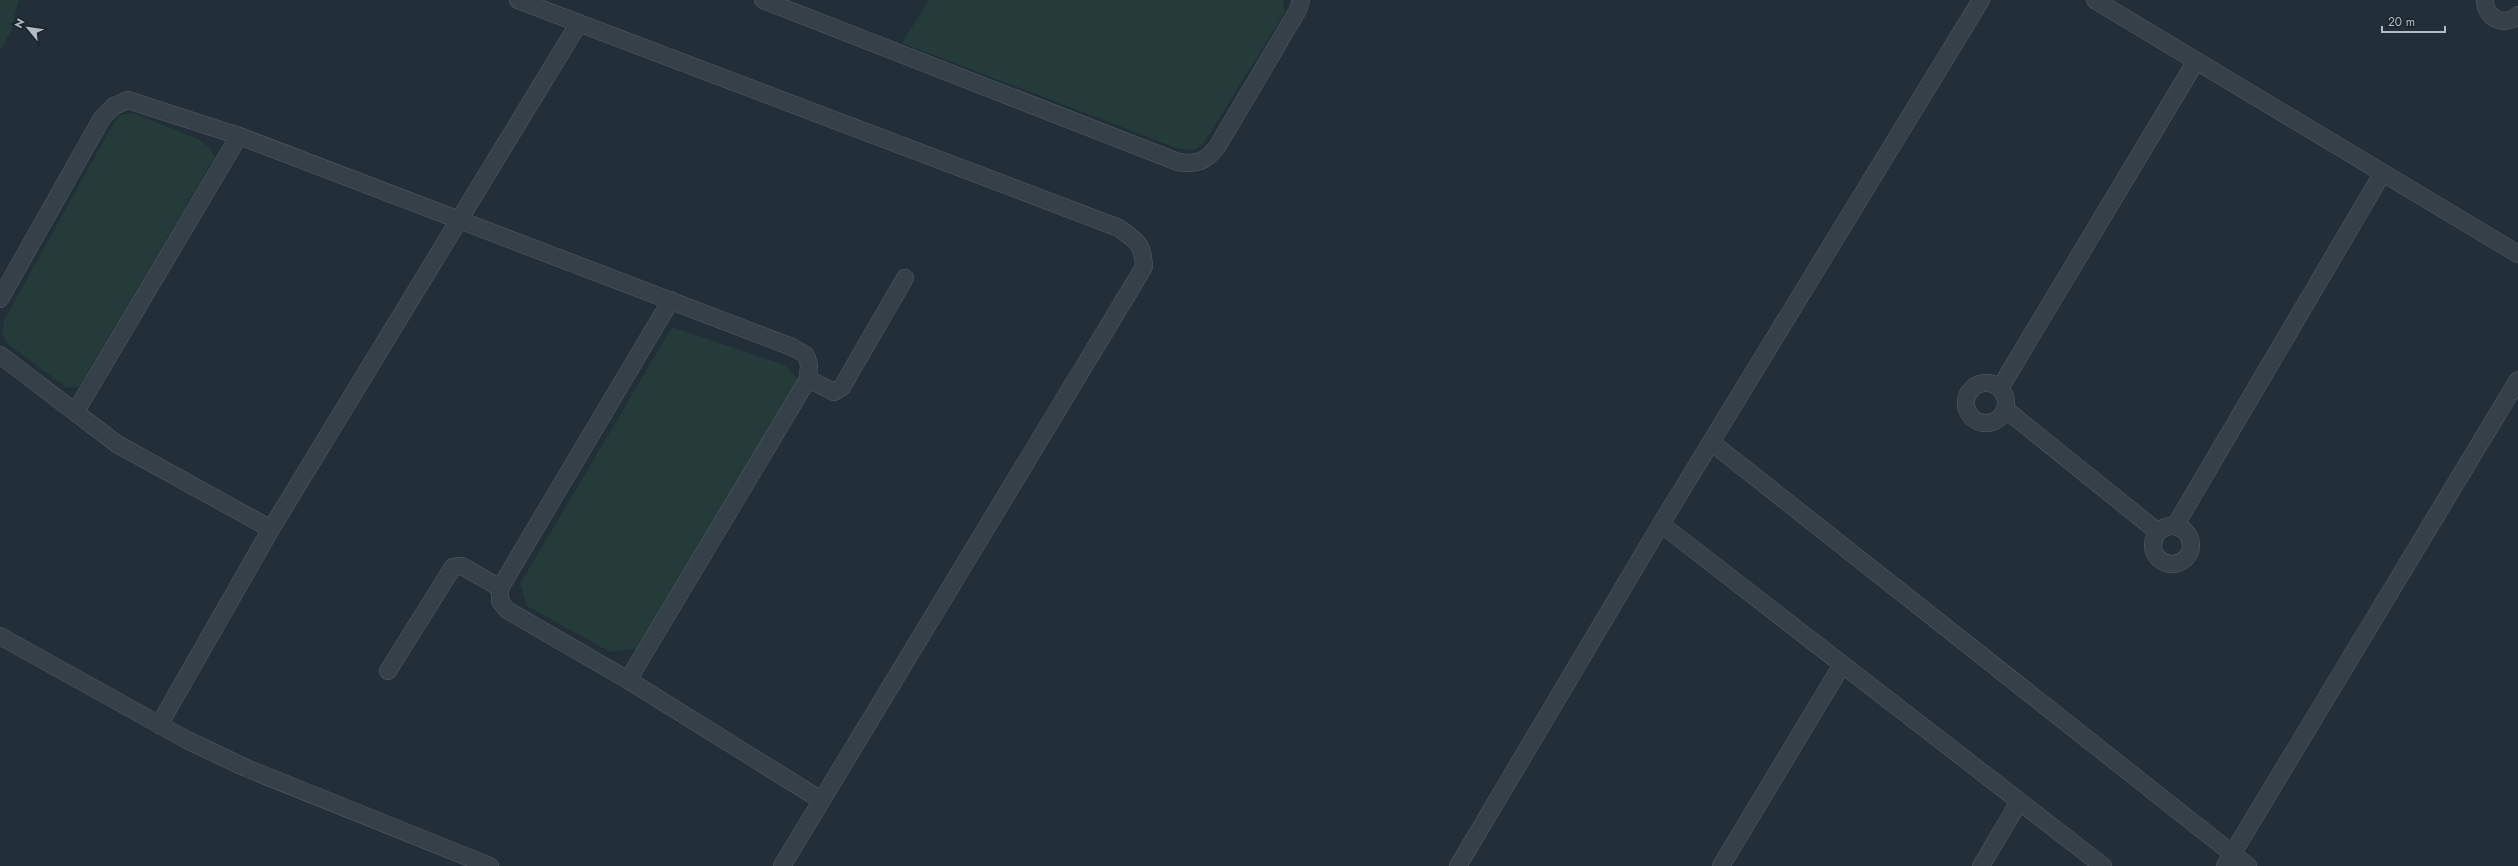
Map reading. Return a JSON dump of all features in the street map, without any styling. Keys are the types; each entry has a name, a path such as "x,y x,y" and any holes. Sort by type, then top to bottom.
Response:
{"street":[{"path":"518,0 1119,228 1133,238 1144,250 1144,267 782,866"},
{"path":"763,0 1178,162 1193,164 1208,159 1217,147 1298,10 1301,0"},
{"path":"1458,866 1661,524 1981,0"},
{"path":"2095,0 2382,174 2518,254"},
{"path":"2485,0 2488,14 2493,18 2506,21 2518,15"},
{"path":"159,724 271,529 579,23"},
{"path":"2000,388 2196,62"},
{"path":"0,299 102,118 114,106 128,100 239,136 671,300 792,347 806,354 809,365 808,379 628,680"},
{"path":"76,412 239,136"},
{"path":"2175,526 2382,174"},
{"path":"808,379 834,392 842,387 906,278"},
{"path":"671,300 500,588 500,601 507,610 628,680 821,800"},
{"path":"0,355 117,444 271,529"},
{"path":"2229,860 2518,380"},
{"path":"1987,382 2000,388 2006,398 2005,409 1997,420 1984,424 1971,418 1967,412 1966,397 1974,386 1987,382"},
{"path":"2005,409 2158,532"},
{"path":"1711,442 2229,860 2248,866"},
{"path":"1661,524 2103,866"},
{"path":"2169,526 2175,526 2186,532 2191,542 2189,554 2180,563 2168,564 2157,557 2153,544 2158,532 2169,526"},
{"path":"388,671 453,567 462,566 500,588"},
{"path":"0,636 187,740 264,776 490,866"},
{"path":"1721,866 1842,665"},
{"path":"1981,866 2019,802"}],"green space":[{"path":"0,0 19,0 11,31 0,51"},
{"path":"929,0 1283,0 1285,12 1203,144 1194,150 1179,149 902,43"},
{"path":"122,114 135,114 200,140 209,147 215,157 79,387 67,388 5,342 2,331 4,320 113,124"},
{"path":"672,327 785,365 798,379 636,649 610,652 527,606 520,584"}]}
